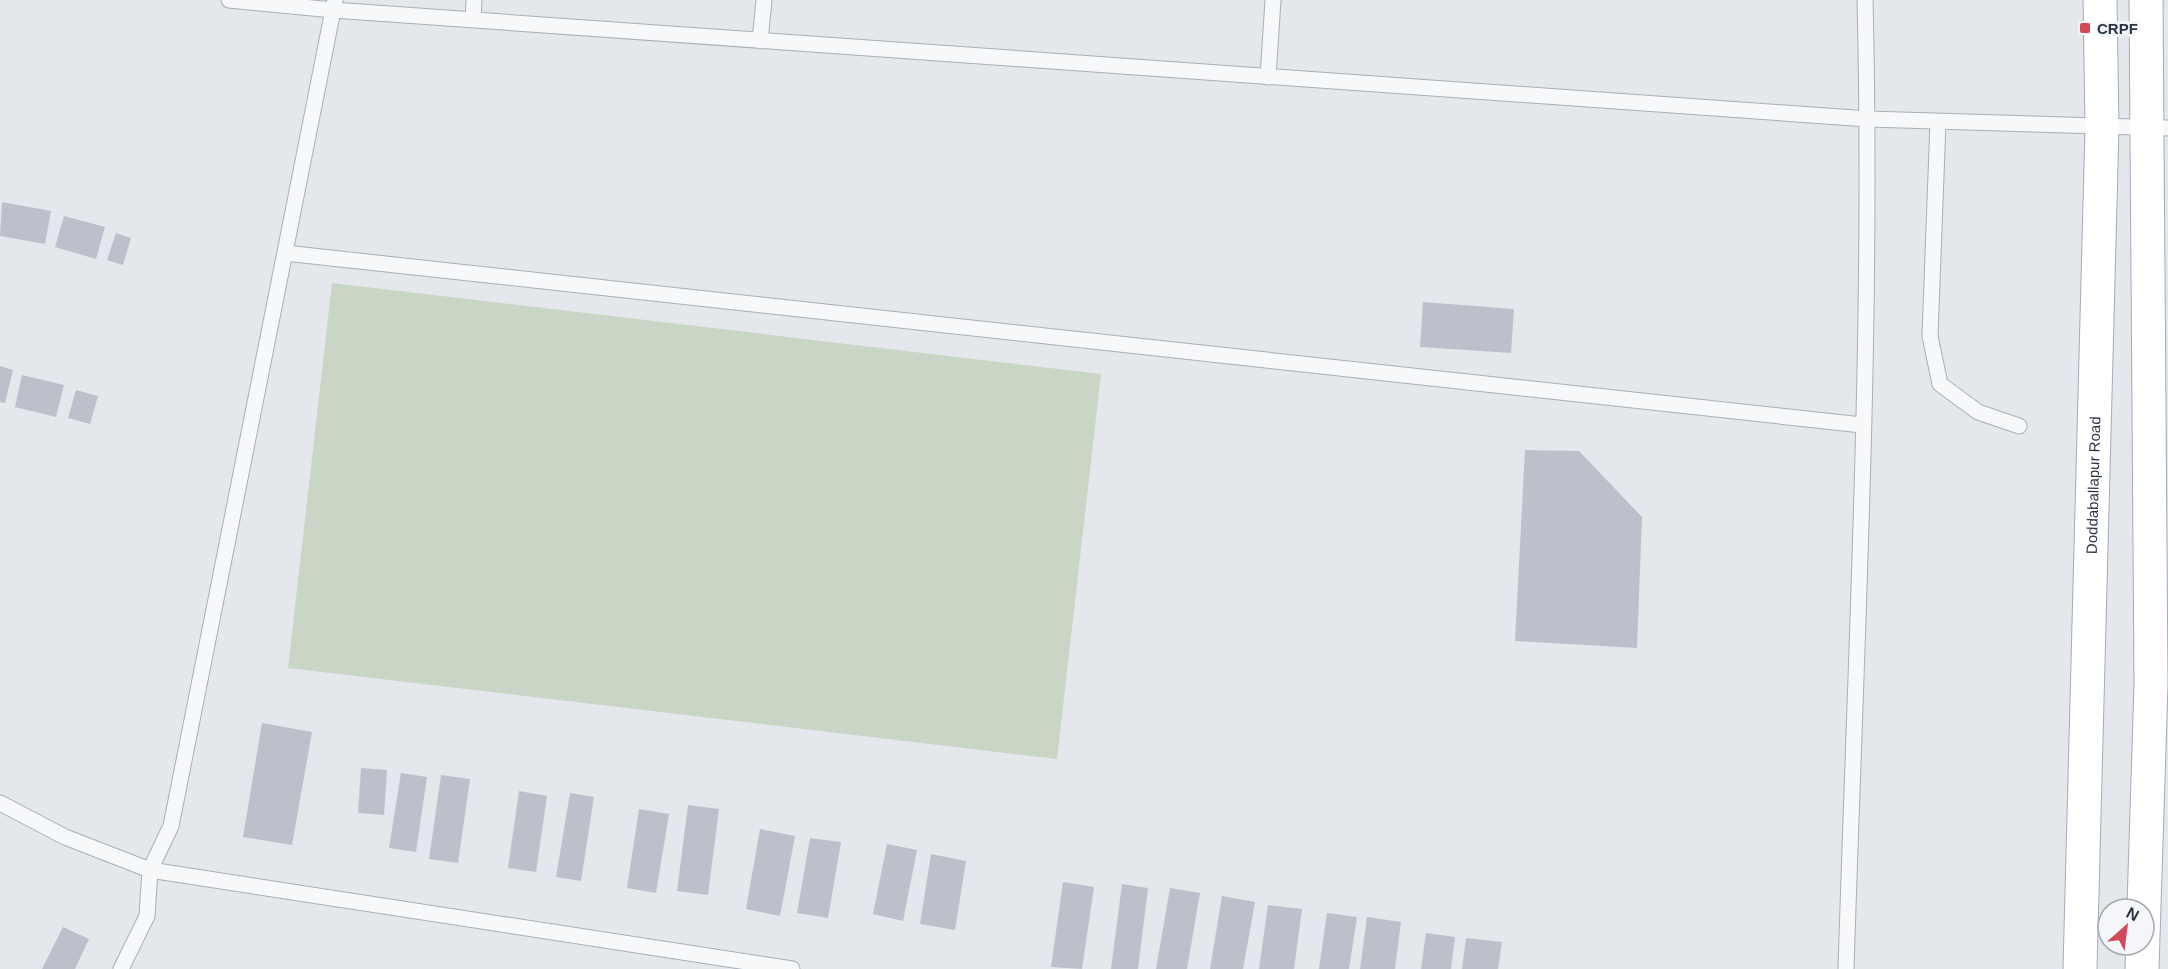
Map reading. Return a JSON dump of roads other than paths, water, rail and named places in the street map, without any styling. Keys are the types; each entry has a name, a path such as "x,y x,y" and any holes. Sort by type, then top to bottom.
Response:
{"main road":[{"name":"Doddaballapur Road","path":"2080,969 2102,128 2100,0"},
{"path":"2142,969 2159,695 2158,128 2146,0"}],"lane":[{"path":"229,0 334,5 472,20 1868,119 2158,128"},
{"path":"472,20 474,0"},
{"path":"760,41 764,0"},
{"path":"1268,77 1273,0"},
{"path":"1846,969 1862,425 1868,119 1865,0"},
{"path":"121,969 147,916 150,870 171,826 334,5"},
{"path":"1938,122 1930,336 1940,384 1978,412 2019,426"},
{"path":"285,253 1862,425"},
{"path":"0,803 64,837 150,870 792,969"}],"place":[{"name":"CRPF","path":"2085,28"}]}
